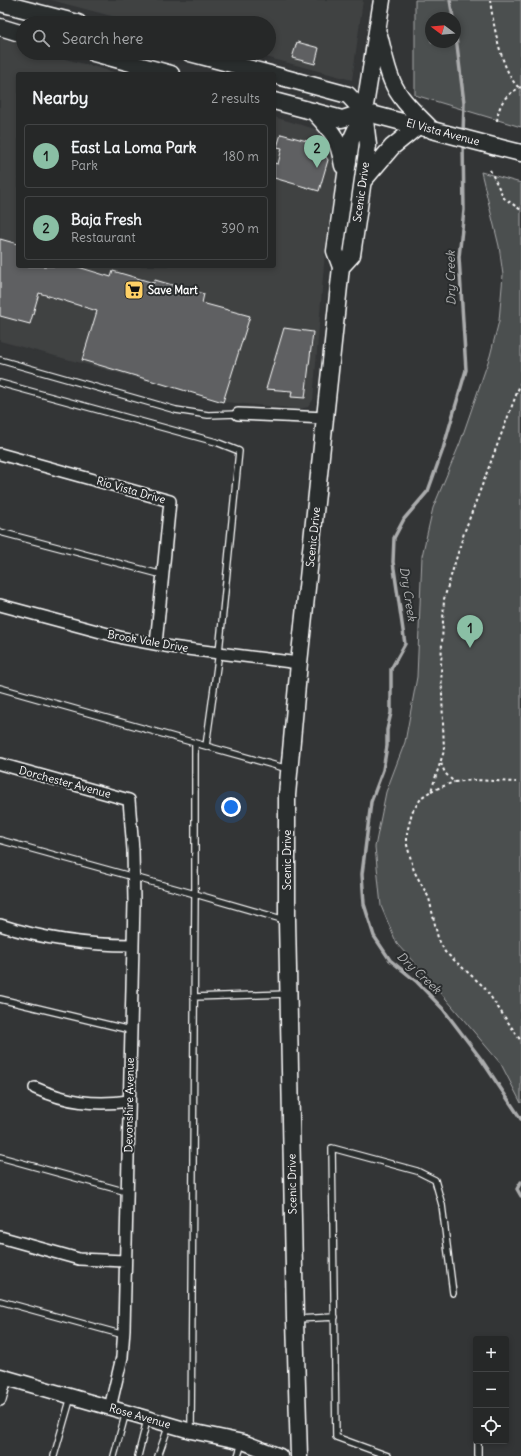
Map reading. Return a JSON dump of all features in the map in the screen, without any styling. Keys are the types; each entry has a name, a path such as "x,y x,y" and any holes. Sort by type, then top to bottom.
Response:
{"main road":[{"name":"Scenic Drive","path":"299,1456 287,920 287,795 299,663 341,267 335,251 351,140 364,112 382,0"},
{"path":"0,3 51,16"},
{"path":"0,27 16,32"},
{"path":"362,182 392,147 425,128 396,89 388,71 378,28"},
{"path":"120,60 164,72"},
{"path":"217,60 262,72"},
{"path":"276,76 348,95 364,112 342,119 276,102"},
{"path":"313,111 335,135 340,147 345,177"},
{"name":"Scenic Drive","path":"341,267 352,255 368,145 364,112"},
{"name":"El Vista Avenue","path":"364,112 521,153"}],"street":[{"path":"238,414 326,418"},
{"name":"Rio Vista Drive","path":"0,454 170,501 156,644"},
{"name":"Brook Vale Drive","path":"0,605 83,628 156,644 299,663"},
{"name":"Dorchester Avenue","path":"0,764 129,800"},
{"name":"Devonshire Avenue","path":"110,1408 118,1382 124,1335 133,876 129,800"},
{"path":"0,925 50,939 106,945 132,945"},
{"path":"35,1088 70,1101 91,1104 112,1104 129,1101"},
{"path":"0,1237 80,1259 126,1261"},
{"path":"0,1400 3,1377"},
{"name":"Rose Avenue","path":"3,1377 191,1431 243,1442 280,1456"}],"lane":[{"path":"0,360 176,410 208,415 238,414"},
{"path":"0,382 216,442 239,451 219,652 206,746"},
{"path":"0,532 163,575"},
{"path":"0,688 290,770"},
{"path":"191,1431 195,743"},
{"path":"0,840 287,920"},
{"path":"194,997 289,994"},
{"path":"0,999 130,1030"},
{"path":"388,1456 336,1437 332,1148 417,1171 435,1180 442,1205 454,1293"},
{"path":"0,1157 127,1192"},
{"path":"0,1301 124,1335"},
{"path":"295,1319 335,1317"},
{"path":"54,1456 71,1397"},
{"path":"114,1456 126,1412"},
{"path":"138,1456 148,1418"},
{"path":"158,1456 169,1424"},
{"path":"238,1456 243,1442"},
{"path":"478,1444 478,1456"}],"path":[{"path":"490,0 504,68 520,88 509,93 503,100 498,110 497,121"},
{"path":"490,170 504,198 521,210"},
{"path":"431,791 444,751 441,665 444,599 464,533 521,382"},
{"path":"440,762 445,773 454,782"},
{"path":"516,782 474,780 454,782 431,791 422,797 412,812 407,833 407,845 409,858 414,871 429,898 438,938 445,952 471,974 492,996 513,1032 521,1041"}],"shaded area":[{"path":"51,0 363,0 352,80 276,60 276,16 112,16"},
{"path":"415,0 521,0 521,127 415,95"},
{"path":"0,38 16,42 16,60 69,60 114,72 16,72 16,268 276,268 276,118 325,132 338,159 338,184 330,213 325,252 313,400 308,407 299,409 225,402 0,341"},
{"path":"481,172 521,183 521,1103 501,1064 436,987 397,944 381,906 375,847 386,792 405,742 417,677 422,556 433,508 460,443 490,356 499,321 503,275 499,246"}],"building":[{"path":"297,42 319,48 315,64 292,58"},
{"path":"281,134 318,144 328,160 319,191 276,179 276,164 278,164 282,148 277,147"},
{"path":"0,239 16,243 16,268 82,268 111,277 113,271 154,283 155,280 204,294 202,303 250,316 223,402 82,360 97,311 39,293 30,324 0,316"},
{"path":"284,328 313,332 305,398 291,397 292,391 266,389"}],"waterway":[{"name":"Dry Creek","path":"450,0 452,12"},
{"name":"Dry Creek","path":"457,48 464,103 463,134"},
{"name":"Dry Creek","path":"463,142 464,210 459,257 466,370 443,449 428,491 404,519 394,538 393,562 405,644 391,669 391,713 387,730 387,746 383,770 371,802 362,874 364,904 374,936 390,960 417,982 443,1009 481,1059 521,1119"},
{"name":"Dry Creek","path":"521,1182 517,1189 521,1196"}],"place":[{"name":"Baja Fresh","path":"317,168"},
{"name":"Save Mart","path":"134,290"},
{"name":"East La Loma Park","path":"470,648"}]}
